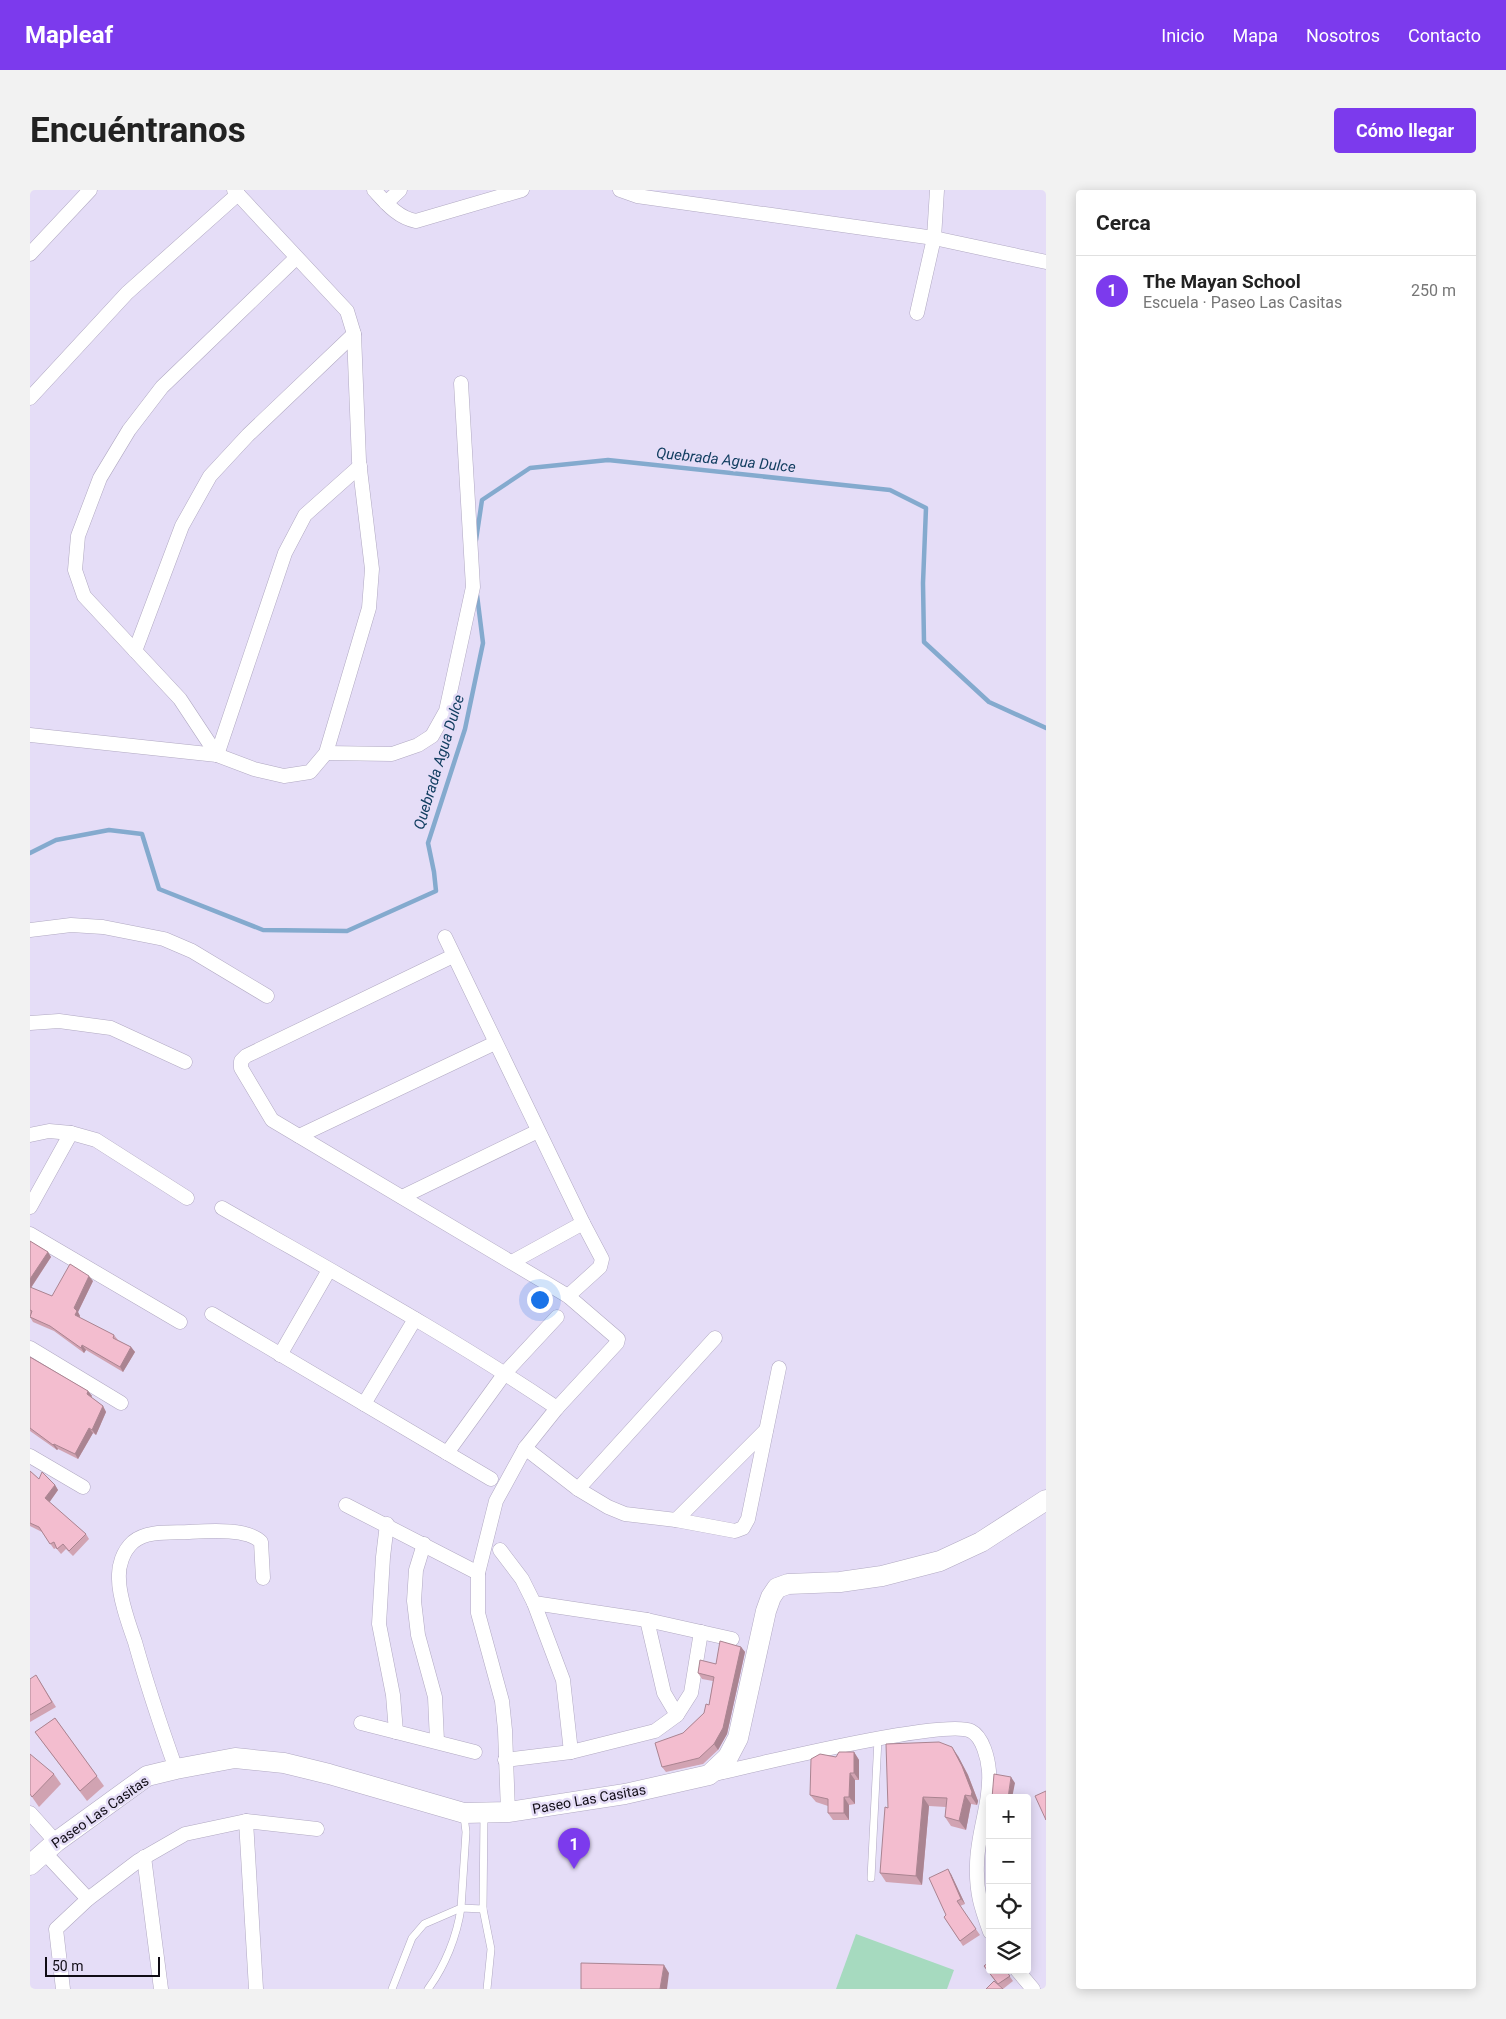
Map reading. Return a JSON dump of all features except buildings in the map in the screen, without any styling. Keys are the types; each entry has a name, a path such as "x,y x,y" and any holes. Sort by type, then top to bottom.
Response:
{"street":[{"path":"30,254 90,190"},
{"path":"374,190 386,203 406,219 416,221 522,190"},
{"path":"386,203 400,190"},
{"path":"620,190 637,196 934,238 1046,262"},
{"path":"917,314 934,238 937,190"},
{"path":"30,398 127,293 236,192 347,311 354,334 360,466 372,569 369,608 326,753 310,772 284,776 254,769 217,754 30,735"},
{"path":"217,754 180,699 84,596 75,570 78,536 100,478 129,430 162,387 296,258"},
{"path":"135,651 182,526 210,476 248,434 354,334"},
{"path":"326,753 392,754 418,745 432,736 446,711 473,588 460,383"},
{"path":"217,754 285,553 305,515 360,466"},
{"path":"30,930 71,925 103,927 164,939 192,951 267,996"},
{"path":"446,937 453,956 495,1043 583,1224 602,1258 600,1267 568,1296"},
{"path":"453,956 246,1056 241,1061 241,1068 272,1120 568,1296 618,1339 557,1408 525,1448 496,1501 478,1573 478,1613 502,1701 508,1812"},
{"path":"30,1023 59,1020 111,1028 185,1062"},
{"path":"299,1136 495,1043"},
{"path":"30,1135 49,1131 71,1132 96,1140 188,1198"},
{"path":"402,1197 538,1131"},
{"path":"30,1207 71,1132"},
{"path":"222,1208 416,1319 505,1373 557,1408"},
{"path":"512,1262 583,1224"},
{"path":"30,1234 180,1322"},
{"path":"280,1355 329,1270"},
{"path":"212,1314 491,1479"},
{"path":"447,1453 505,1373 557,1316"},
{"path":"364,1404 416,1319"},
{"path":"578,1489 715,1338"},
{"path":"30,1348 121,1403"},
{"path":"525,1448 578,1489 608,1507 625,1514 676,1520 734,1531 742,1528 748,1519 779,1368"},
{"path":"676,1520 766,1430"},
{"path":"30,1456 83,1487"},
{"path":"709,1775 728,1757 738,1738 766,1611 771,1597 777,1588 788,1584 840,1582 882,1576 940,1561 981,1542 1046,1500"},
{"path":"346,1504 478,1573"},
{"path":"387,1524 379,1624 393,1695 396,1732"},
{"path":"176,1769 156,1714 129,1624 119,1580 124,1553 134,1541 143,1536 155,1534 206,1531 245,1534 255,1536 262,1542 263,1578"},
{"path":"424,1544 416,1570 414,1601 418,1635 435,1697 436,1742"},
{"path":"500,1550 522,1579 534,1603 563,1680 570,1752"},
{"path":"534,1603 647,1620 732,1639"},
{"path":"647,1620 664,1693 677,1715"},
{"path":"505,1760 570,1752 655,1731 677,1715 691,1693 701,1632"},
{"path":"360,1723 475,1752"},
{"name":"Paseo Las Casitas","path":"43,1853 147,1776 235,1758 284,1763 464,1813 484,1814 625,1794 878,1739 950,1728 970,1731 980,1739 989,1771 989,1786 977,1864 978,1899 989,1929"},
{"path":"30,1813 43,1853 88,1900"},
{"path":"246,1822 256,1989"},
{"path":"63,1989 56,1929 88,1900 144,1857 185,1834 246,1822 317,1829"},
{"path":"144,1857 160,1989"},
{"path":"1021,1974 1033,1989"}],"lane":[{"path":"871,1878 878,1739"},
{"path":"428,1989 458,1929 466,1832 464,1813"},
{"path":"484,1814 483,1909 491,1949 487,1989"},
{"path":"392,1989 412,1938 424,1924 461,1908 483,1909"}],"green space":[{"path":"856,1934 954,1970 947,1989 836,1989"}],"waterway":[{"name":"Quebrada Agua Dulce","path":"476,540 482,500 530,468 608,460 890,490 926,508 923,583 924,642 989,702 1046,728"},
{"name":"Quebrada Agua Dulce","path":"30,853 56,840 109,830 142,834 159,889 263,930 347,931 436,891 428,843 465,729 483,643 477,595"}],"place":[{"name":"The Mayan School","path":"574,1869"}]}
